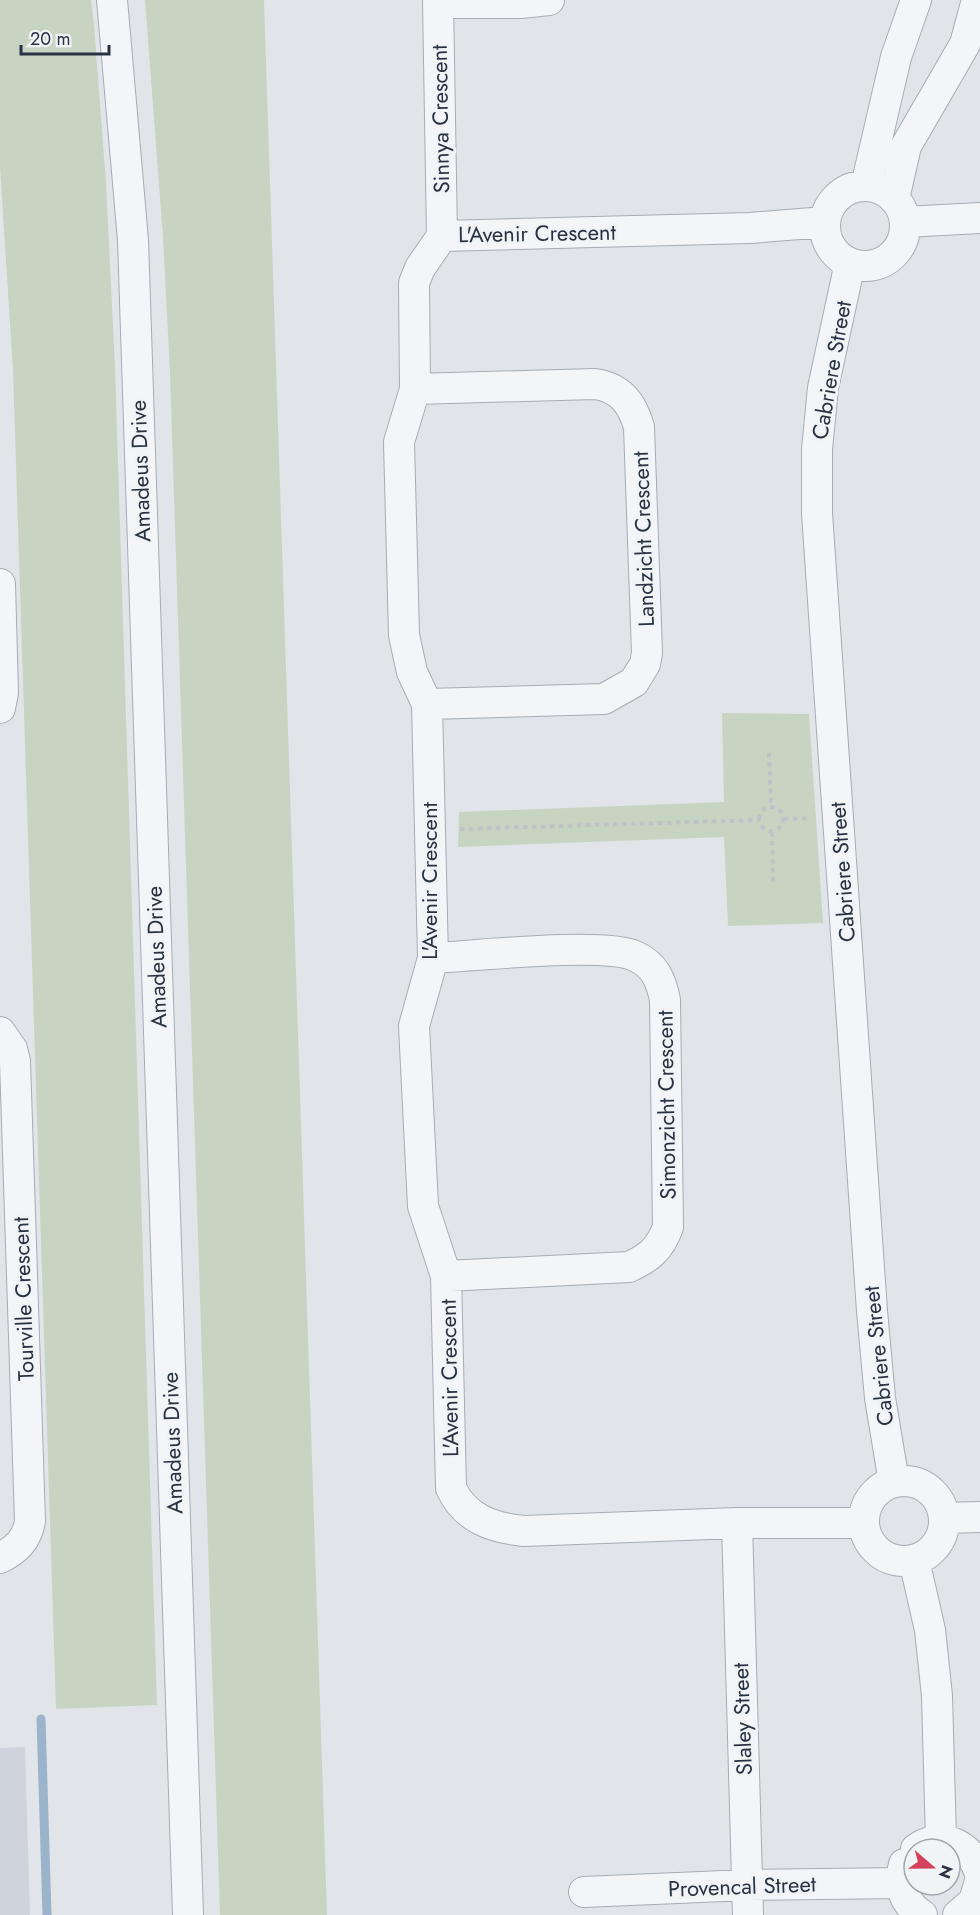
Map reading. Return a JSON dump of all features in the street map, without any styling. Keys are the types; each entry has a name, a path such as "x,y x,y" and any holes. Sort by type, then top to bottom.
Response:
{"street":[{"name":"Amadeus Drive","path":"112,0 133,240 188,1915"},
{"name":"Sinnya Crescent","path":"441,236 438,1 521,3 549,0"},
{"path":"866,186 896,57 916,0"},
{"path":"977,0 965,44 906,147 900,210 904,235 890,257 870,266 850,263 831,247 825,222 829,209 837,198 847,190 866,186 884,191 900,210 980,218"},
{"name":"L'Avenir Crescent","path":"825,222 750,228 441,236 420,268 414,283 415,389 399,442 404,635 412,672 427,704 433,958 414,1026 423,1206 446,1276 451,1488 465,1509 493,1527 524,1532 737,1523 864,1523"},
{"name":"Cabriere Street","path":"850,263 823,388 817,449 817,513 872,1311 880,1398 894,1482"},
{"name":"Landzicht Crescent","path":"415,389 595,384 622,394 634,409 640,439 647,653 645,664 634,682 604,699 427,704"},
{"path":"0,584 3,693 0,708"},
{"name":"Simonzicht Crescent","path":"433,958 584,951 622,953 633,955 655,970 662,985 665,1000 668,1227 661,1245 649,1257 628,1267 446,1276"},
{"name":"Tourville Crescent","path":"0,1032 12,1049 15,1061 11,1290 30,1521 19,1546 0,1558"},
{"path":"894,1482 916,1482 927,1488 942,1506 944,1518 940,1539 924,1556 914,1560 904,1561 885,1556 870,1542 864,1523 865,1512 875,1493 894,1482"},
{"path":"944,1518 980,1517"},
{"name":"Slaley Street","path":"737,1523 748,1915"},
{"path":"914,1560 930,1630 937,1696 925,1837"},
{"path":"962,1847 970,1853 980,1874"},
{"path":"902,1876 901,1883 907,1901 922,1915"},
{"path":"958,1915 974,1901 980,1881"},
{"name":"Provencal Street","path":"584,1892 747,1885 901,1883"}],"path":[{"path":"769,753 771,807"},
{"path":"771,807 780,810 784,819 780,828 772,832 763,828 759,820 762,811 771,807"},
{"path":"430,830 759,820"},
{"path":"772,832 773,886"}],"shaded area":[{"path":"25,1747 30,1915 0,1915 0,1748"}],"green space":[{"path":"0,0 91,0 94,25 106,183 115,366 157,1705 56,1709 13,371 0,167"},
{"path":"145,0 264,0 327,1915 220,1915 170,373 163,237"},
{"path":"722,713 809,714 823,923 728,926 724,837 458,847 459,812 724,802"}],"waterway":[{"path":"41,1719 47,1915"}]}
